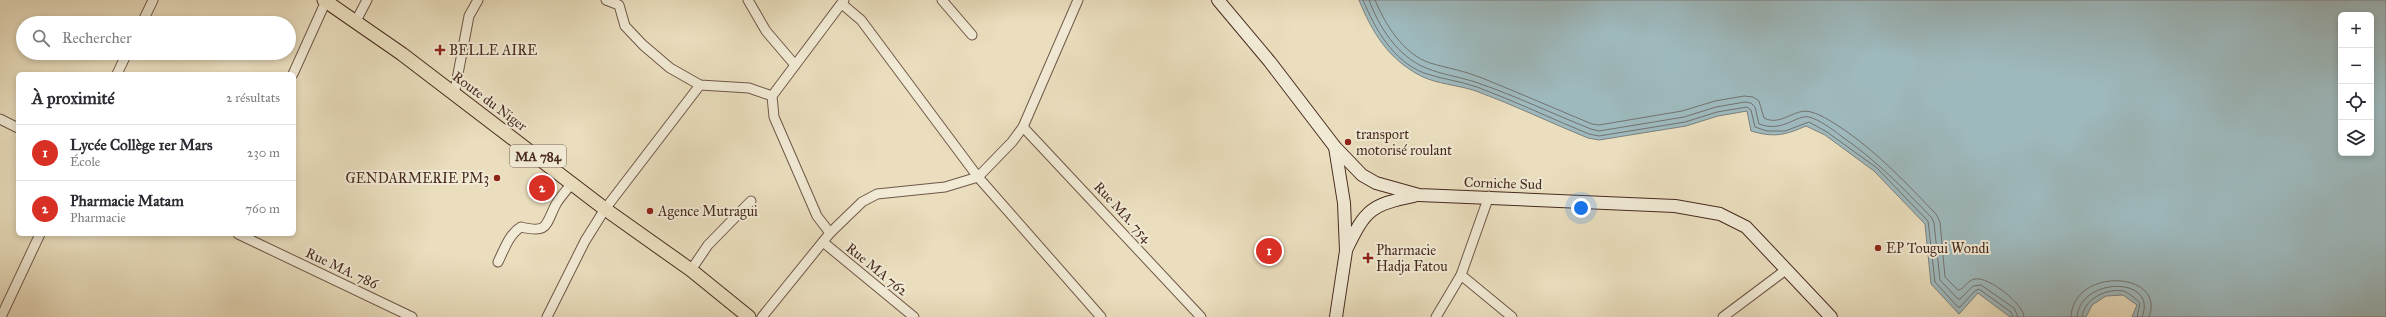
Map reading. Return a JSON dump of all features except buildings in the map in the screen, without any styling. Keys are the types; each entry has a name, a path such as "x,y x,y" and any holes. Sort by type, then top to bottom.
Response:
{"main road":[{"name":"Corniche Sud","path":"1218,0 1270,62 1335,147 1362,175 1394,189 1419,195 1489,196 1675,206 1720,214 1746,227 1831,317"},
{"name":"Route du Niger","path":"325,1 356,21 605,209 691,270 749,317"},
{"path":"1335,147 1344,203 1346,251 1336,317"},
{"path":"1346,251 1361,220 1377,206 1419,195"}],"street":[{"path":"145,16 153,0"},
{"path":"356,21 366,0"},
{"path":"454,95 469,16 478,0"},
{"path":"606,0 620,2 625,26 643,45 670,68 700,85 749,88 772,96"},
{"path":"748,0 766,31 795,65"},
{"path":"942,0 972,36"},
{"path":"762,317 830,232 851,211 877,194 944,187 978,177 1012,142 1023,126 1078,0"},
{"path":"294,72 325,1"},
{"path":"830,232 817,216 774,117 772,96 843,2 861,20 978,177 1098,316"},
{"path":"118,72 124,60"},
{"path":"548,317 585,241 605,209 700,85"},
{"path":"0,119 16,127"},
{"name":"Rue MA. 754","path":"1023,126 1201,317"},
{"path":"498,262 512,234 517,230 521,227 534,230 542,229 548,224 556,205 572,183"},
{"path":"1436,317 1461,275 1489,196"},
{"path":"691,270 708,245 751,201"},
{"path":"1,317 4,302 39,236"},
{"name":"Rue MA. 786","path":"242,236 412,317"},
{"name":"Rue MA 762","path":"823,242 914,317"},
{"path":"1723,317 1787,269"},
{"path":"1461,275 1512,317"}],"water":[{"path":"1359,0 2386,0 2386,317 2132,317 2137,305 2123,295 2106,296 2092,305 2086,317 2010,317 1978,293 1959,314 1931,284 1925,224 1874,171 1825,135 1806,126 1792,132 1773,135 1751,131 1747,111 1718,116 1686,126 1599,140 1588,138 1476,91 1434,81 1421,76 1409,69 1390,53 1382,44"}],"place":[{"name":"BELLE AIRE","path":"440,50"},
{"name":"transport motorisé roulant","path":"1348,142"},
{"name":"GENDARMERIE PM3","path":"497,178"},
{"name":"Pharmacie Matam","path":"542,188"},
{"name":"Agence Mutragui","path":"650,211"},
{"name":"EP Tougui Wondi","path":"1878,248"},
{"name":"Lycée Collège 1er Mars","path":"1269,251"},
{"name":"Pharmacie Hadja Fatou","path":"1368,258"}]}
